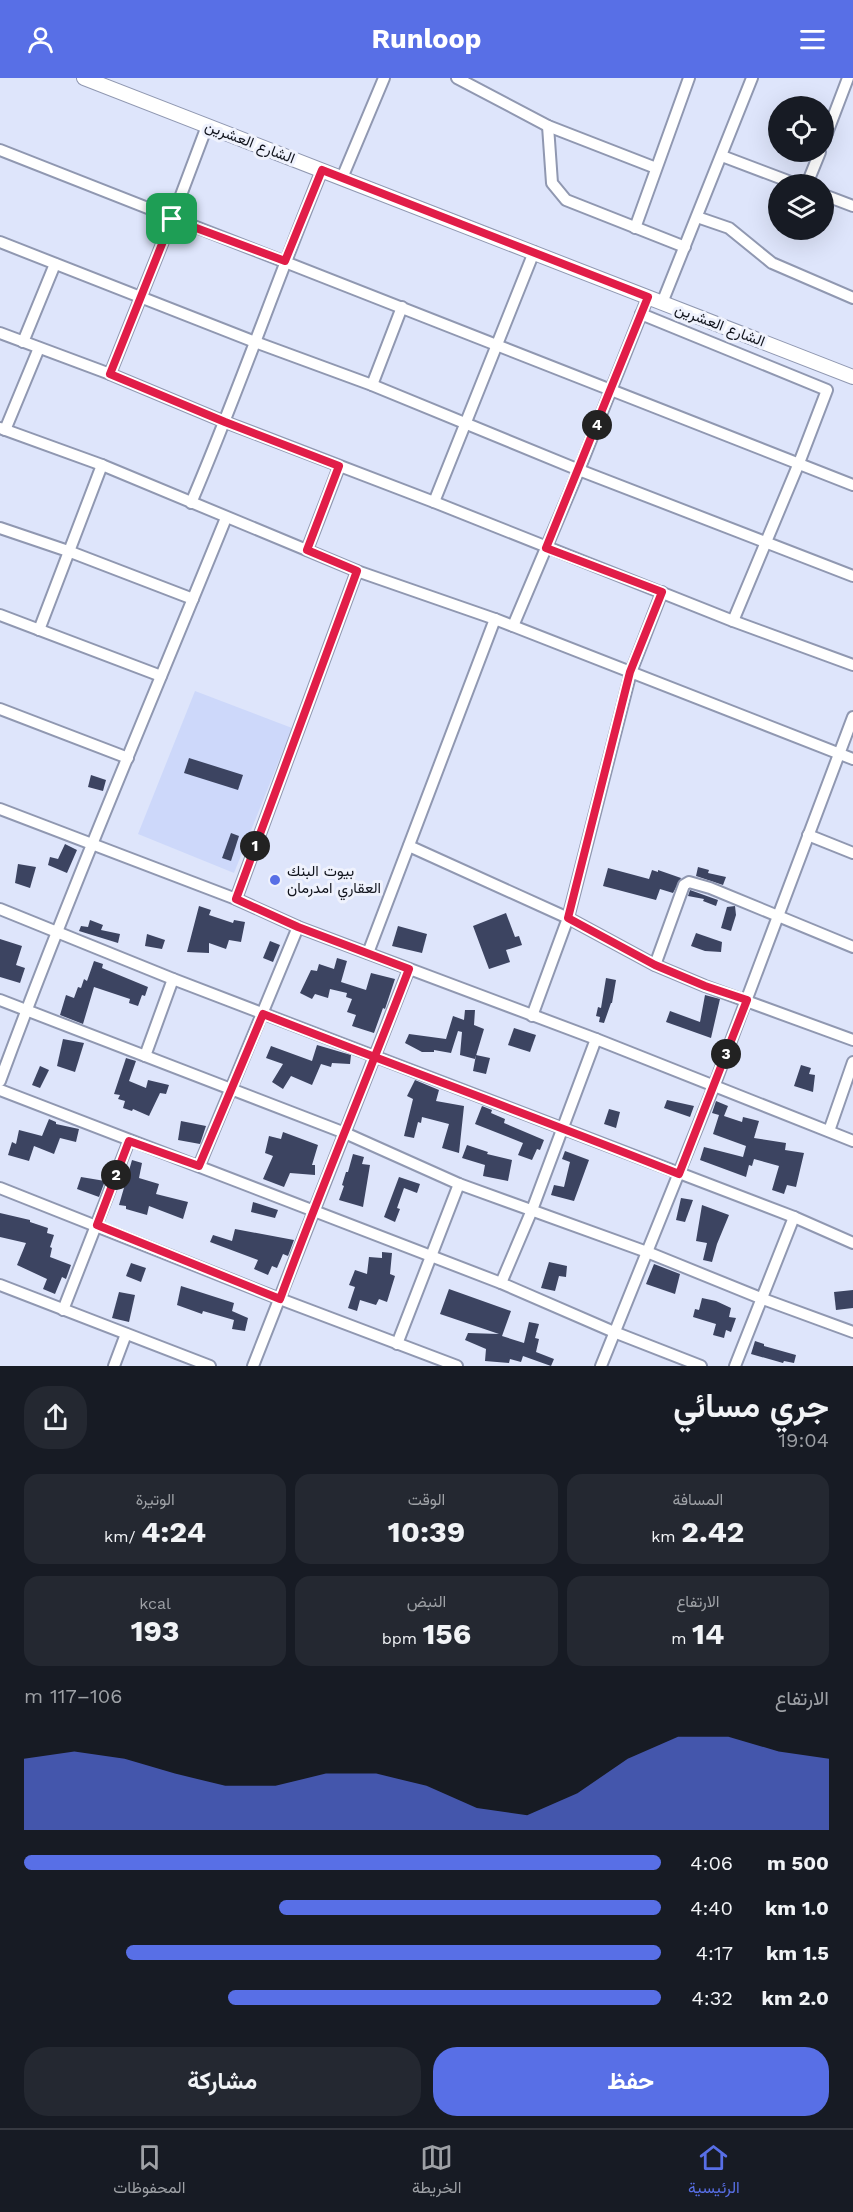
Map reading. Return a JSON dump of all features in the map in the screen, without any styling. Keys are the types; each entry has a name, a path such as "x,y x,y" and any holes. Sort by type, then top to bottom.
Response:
{"street":[{"name":"الشارع العشرين","path":"84,78 853,377"},
{"path":"342,178 384,78"},
{"path":"456,78 548,126 656,168"},
{"path":"634,228 689,78"},
{"path":"662,303 752,78"},
{"path":"834,115 848,78"},
{"path":"110,374 207,126"},
{"path":"548,126 552,183 566,200 685,247"},
{"path":"0,150 853,485"},
{"path":"722,156 770,174"},
{"path":"191,502 225,422 285,261 322,170"},
{"path":"834,199 853,206"},
{"path":"698,217 729,228 772,263 853,298"},
{"path":"0,242 853,576"},
{"path":"434,502 534,252"},
{"path":"23,342 55,264"},
{"path":"513,626 579,470 648,297"},
{"path":"372,386 402,307"},
{"path":"641,314 826,388 827,392 799,463 733,621"},
{"path":"0,333 110,374 225,422 733,621 853,665"},
{"path":"39,348 3,429 102,465 357,571 495,619 853,759"},
{"path":"39,630 102,465"},
{"path":"307,550 339,466"},
{"path":"0,1081 90,844 128,759 226,518"},
{"path":"0,528 68,551 193,599"},
{"path":"236,899 357,571"},
{"path":"532,1016 568,918 630,672 662,592"},
{"path":"0,615 161,676"},
{"path":"368,953 495,619"},
{"path":"0,709 128,759"},
{"path":"601,1366 714,1086 853,717"},
{"path":"0,809 236,899 298,927 596,1039 853,1141"},
{"path":"808,835 853,853"},
{"path":"409,846 568,918 655,965 705,986 853,1040"},
{"path":"655,965 684,885 688,882 710,888 853,948"},
{"path":"0,909 173,980 794,1217 853,1243"},
{"path":"199,1166 298,927"},
{"path":"253,1366 409,969"},
{"path":"145,1056 173,980"},
{"path":"0,1000 345,1133 459,1184 648,1252 763,1299 853,1332"},
{"path":"501,1283 532,1210 596,1039"},
{"path":"829,1131 853,1062"},
{"path":"0,1090 501,1283 614,1332 701,1366"},
{"path":"63,1310 129,1141"},
{"path":"397,1344 459,1184"},
{"path":"0,1188 280,1299 457,1366"},
{"path":"735,1366 794,1217"},
{"path":"0,1285 210,1366"},
{"path":"114,1366 126,1334"}],"shaded area":[{"path":"195,691 292,728 234,873 138,834"}],"building":[{"path":"189,758 243,775 238,790 184,773"},
{"path":"91,775 106,780 103,791 88,787"},
{"path":"231,833 239,836 231,861 222,858"},
{"path":"65,844 77,850 67,873 48,865 50,857 58,859"},
{"path":"18,864 36,867 30,888 15,883"},
{"path":"698,867 709,870 708,873 726,877 723,885 696,876"},
{"path":"608,868 649,879 652,870 681,878 673,893 660,889 656,900 603,886"},
{"path":"690,890 718,900 716,906 703,901 704,899 688,896"},
{"path":"199,906 211,910 209,915 233,923 234,920 245,922 241,942 229,940 226,949 209,943 209,953 187,952"},
{"path":"735,906 736,915 731,931 721,928 727,907"},
{"path":"506,913 515,937 519,936 522,945 506,950 510,962 489,969 473,926"},
{"path":"90,920 103,925 101,930 120,934 118,943 79,931 81,926 88,927"},
{"path":"398,926 427,934 422,953 392,946"},
{"path":"696,933 722,942 721,952 705,951 691,946"},
{"path":"147,934 165,940 162,949 145,946"},
{"path":"0,939 22,946 16,965 25,968 20,983 0,977"},
{"path":"270,941 280,945 273,962 263,958"},
{"path":"337,958 347,961 341,982 366,990 371,973 395,979 374,1033 352,1026 356,1015 347,1012 352,999 346,997 347,993 330,989 328,998 315,994 312,999 300,993 311,970 317,971 319,964 334,969"},
{"path":"94,961 103,964 102,968 148,987 138,1006 129,1003 130,999 94,987 83,1024 60,1015 66,995 74,998 84,979 87,981"},
{"path":"606,978 616,980 612,1003 604,1023 599,1022 600,1017 596,1016 598,1007 601,1008"},
{"path":"705,995 720,999 711,1038 666,1022 670,1011 700,1022"},
{"path":"465,1010 475,1010 474,1025 484,1029 475,1059 460,1055 462,1032 458,1031 451,1053 434,1050 434,1052 422,1052 405,1043 409,1034 446,1039 453,1016 464,1020"},
{"path":"514,1028 536,1035 530,1052 508,1045"},
{"path":"63,1039 84,1043 75,1072 57,1066"},
{"path":"317,1045 351,1055 350,1064 332,1063 331,1067 321,1064 312,1085 291,1076 283,1089 272,1082 283,1064 266,1058 271,1046 312,1061"},
{"path":"476,1055 490,1058 486,1074 473,1071"},
{"path":"126,1058 136,1061 129,1081 146,1088 148,1080 169,1085 166,1094 160,1093 149,1116 133,1109 132,1111 123,1108 125,1101 118,1099 120,1095 114,1094"},
{"path":"801,1065 811,1068 809,1074 815,1075 813,1092 794,1086"},
{"path":"40,1066 49,1070 40,1088 32,1085"},
{"path":"415,1080 439,1090 436,1101 464,1106 459,1153 442,1148 449,1124 422,1117 421,1123 418,1122 414,1138 404,1136 413,1099 407,1096"},
{"path":"667,1100 694,1106 690,1117 664,1108"},
{"path":"716,1101 728,1106 724,1116 742,1122 743,1117 759,1121 754,1138 786,1143 785,1150 804,1153 796,1187 787,1185 784,1194 772,1190 779,1166 754,1159 752,1166 749,1165 746,1177 700,1160 704,1147 743,1157 746,1146 713,1134 719,1115 712,1113"},
{"path":"482,1106 505,1119 504,1123 544,1140 532,1160 518,1155 523,1143 475,1124"},
{"path":"609,1109 620,1112 616,1128 604,1124"},
{"path":"49,1119 56,1124 79,1129 76,1142 60,1138 54,1154 34,1146 29,1161 8,1155 12,1142 16,1144 19,1130 42,1136"},
{"path":"181,1121 206,1126 200,1144 178,1140"},
{"path":"283,1132 318,1145 312,1165 315,1165 315,1175 290,1173 284,1187 263,1179 273,1156 265,1153 269,1136 281,1139"},
{"path":"467,1145 488,1152 487,1154 512,1160 508,1181 483,1176 485,1165 462,1158"},
{"path":"565,1151 589,1160 574,1201 551,1195 554,1185 564,1187 570,1162 562,1159"},
{"path":"353,1154 364,1157 362,1164 370,1165 363,1207 339,1200"},
{"path":"132,1160 142,1163 139,1178 159,1184 156,1194 188,1202 183,1219 149,1206 147,1215 119,1205"},
{"path":"81,1177 105,1181 99,1197 77,1189"},
{"path":"399,1177 420,1184 417,1193 404,1188 395,1222 384,1217"},
{"path":"681,1198 693,1200 685,1222 676,1220"},
{"path":"253,1202 278,1210 275,1218 251,1212"},
{"path":"702,1205 729,1215 712,1262 703,1260 707,1243 696,1241"},
{"path":"0,1213 30,1220 30,1222 48,1228 47,1233 54,1235 50,1257 71,1265 66,1279 62,1277 55,1294 43,1289 47,1279 17,1265 26,1243 0,1237"},
{"path":"235,1229 294,1240 288,1256 283,1254 277,1268 272,1266 268,1275 254,1269 258,1260 210,1242 213,1235 232,1241"},
{"path":"382,1252 392,1253 390,1274 395,1276 387,1302 379,1299 376,1305 360,1300 357,1311 348,1308 355,1287 349,1285 355,1270 367,1274 369,1257 382,1258"},
{"path":"549,1262 567,1266 566,1277 559,1276 555,1291 541,1288"},
{"path":"131,1263 146,1268 141,1282 126,1276"},
{"path":"654,1264 680,1274 675,1294 646,1284"},
{"path":"181,1286 234,1303 232,1311 248,1318 245,1331 232,1329 234,1320 203,1311 202,1314 177,1305"},
{"path":"449,1289 511,1311 502,1336 524,1343 529,1322 539,1324 535,1338 539,1339 536,1352 554,1359 551,1366 523,1356 521,1362 510,1359 509,1363 485,1361 486,1349 465,1340 468,1333 499,1334 440,1314"},
{"path":"853,1290 853,1308 836,1310 834,1292"},
{"path":"119,1292 135,1295 129,1322 112,1318"},
{"path":"702,1298 731,1308 729,1317 736,1318 731,1332 726,1330 724,1338 713,1335 716,1324 693,1317 695,1309 699,1310"},
{"path":"755,1341 764,1346 796,1355 794,1363 784,1361 783,1363 751,1354"}],"place":[{"name":"بيوت البنك العقاري امدرمان","path":"275,880"}],"route":[{"path":"172,219 110,374 339,466 307,550 357,571 236,899 298,927 409,969 375,1058 313,1211 280,1299 97,1225 129,1141 199,1166 229,1090 263,1014 375,1058 562,1128 679,1174 747,1000 705,986 655,965 568,918 630,672 662,592 546,548 648,297 322,170 285,261 172,219"}]}
